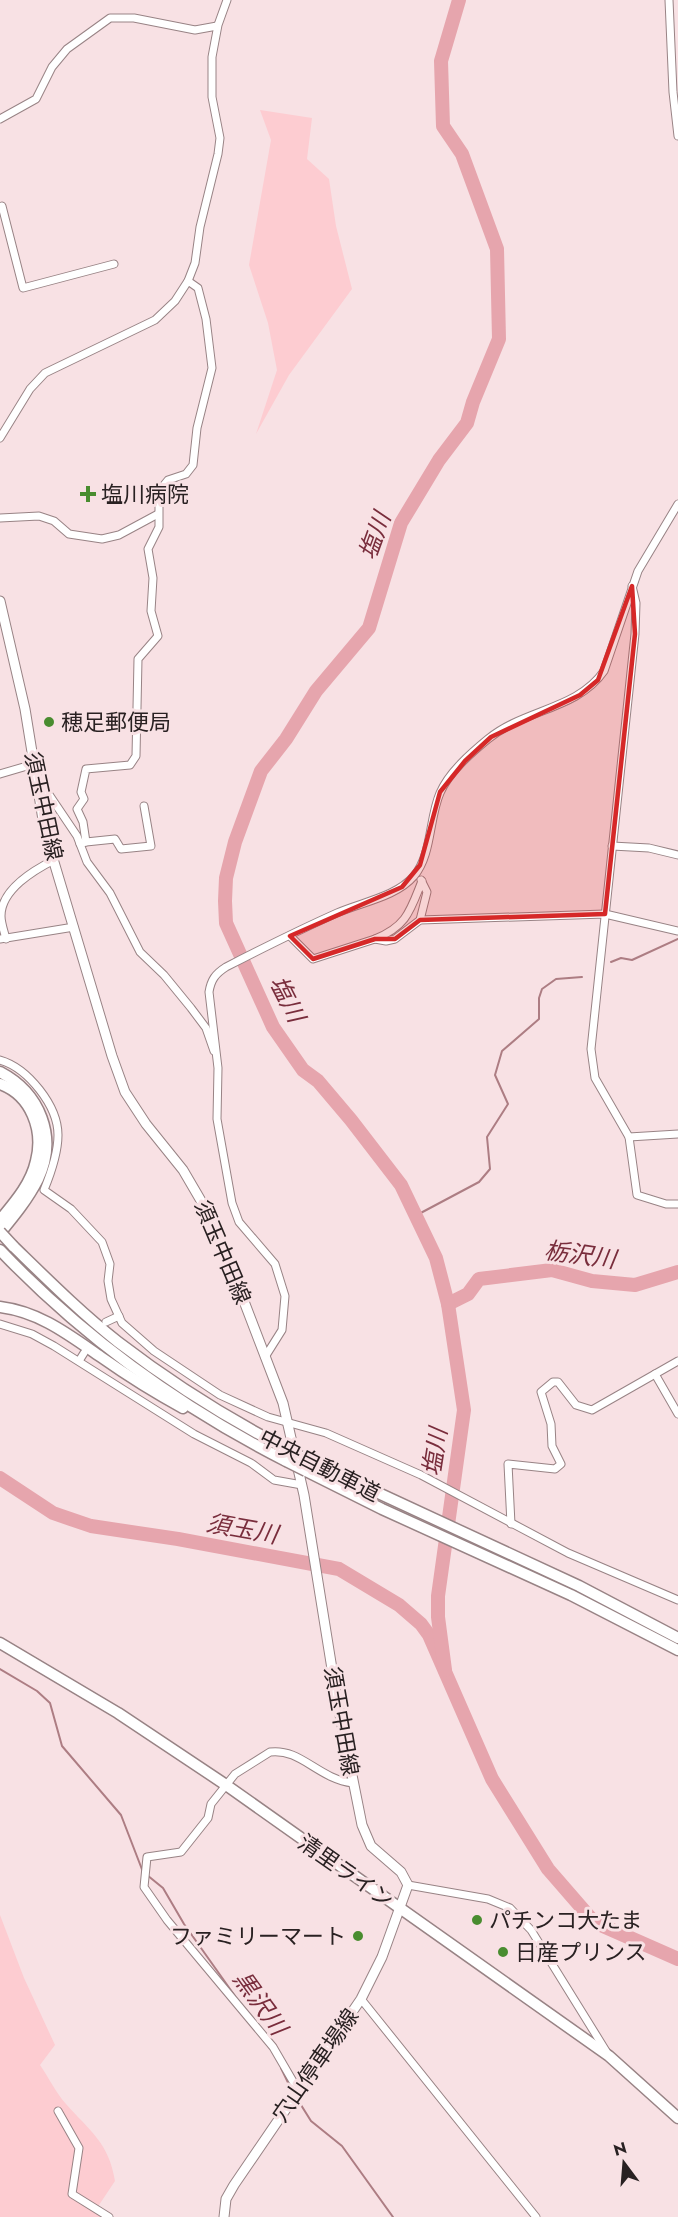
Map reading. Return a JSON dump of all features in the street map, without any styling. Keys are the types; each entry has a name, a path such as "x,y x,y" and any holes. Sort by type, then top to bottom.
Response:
{"highway":[{"path":"0,1072 19,1083 33,1099 42,1116 47,1140 39,1177 0,1233"},
{"path":"0,1084 17,1093 31,1110 37,1127 38,1149 36,1161 24,1190 0,1220"},
{"name":"中央自動車道","path":"0,1233 75,1306 117,1341 210,1405 305,1459 418,1518 504,1558 678,1650"},
{"name":"中央自動車道","path":"2,1252 64,1311 111,1351 245,1440 382,1509 418,1518"},
{"path":"0,1306 26,1312 61,1329 162,1397 245,1440"},
{"name":"中央自動車道","path":"504,1558 597,1595 678,1638"},
{"name":"清里ライン","path":"0,1643 118,1713 225,1785 609,2056 678,2118"}],"main road":[{"name":"須玉中田線","path":"0,601 25,709 45,832 121,1083 146,1124 183,1170 214,1223 266,1356 288,1421 302,1485 337,1700 362,1825 371,1846 400,1872 408,1885"},
{"path":"399,1909 408,1885"},
{"name":"穴山停車場線","path":"224,2217 226,2199 234,2185 361,1999 382,1957 399,1909"}],"street":[{"path":"0,438 30,389 45,373 155,320 175,301 188,281 195,263 200,227 218,154 220,138 211,77 218,26 227,0"},
{"path":"669,0 673,92 678,136"},
{"path":"0,119 36,99 52,67 68,50 110,18 134,18 195,30 218,26"},
{"path":"2,206 2,217 23,288 114,264"},
{"path":"188,281 199,291 208,327 212,368 196,428 193,465 186,474 163,485 159,491 159,527 147,556 153,578 152,611 158,636 138,659 136,756 130,765 86,769 81,792 84,799 77,809 83,822 83,843 87,862 110,892 140,952 164,975 191,1008 206,1028 213,1051 217,1052"},
{"path":"266,1356 282,1330 285,1296 275,1264 239,1222 232,1203 217,1119 217,1052 209,992 211,982 217,973 226,967 282,939 336,913 402,887 417,871 441,792 465,760 491,737 514,724 580,695 598,680 604,671 632,586 648,551 678,504"},
{"path":"0,518 39,516 54,521 69,534 102,539 119,536 158,514"},
{"path":"632,586 635,592 635,634 591,1049 595,1078 629,1137 637,1195 666,1204 678,1204"},
{"path":"0,774 34,764"},
{"path":"38,788 48,793 83,843"},
{"path":"83,843 115,839 121,849 151,846 144,806"},
{"path":"612,846 649,848 678,855"},
{"path":"54,860 22,879 3,904 1,915 3,939 74,927"},
{"path":"417,871 427,892 420,920"},
{"path":"290,936 313,959 375,939 402,923 422,881"},
{"path":"375,939 386,941 395,939 420,920 605,914 678,930"},
{"path":"0,1060 31,1080 54,1117 58,1133 57,1151 44,1190 71,1209 102,1242 110,1264 108,1281 111,1299 119,1316 129,1330 154,1351 220,1395 268,1418 288,1421 326,1433 421,1475 507,1522 606,1570 678,1600"},
{"path":"629,1137 678,1134"},
{"path":"106,1322 119,1316"},
{"path":"0,1324 32,1334 80,1361 194,1434 250,1463 274,1480 302,1485"},
{"path":"80,1361 84,1353"},
{"path":"507,1522 508,1464 555,1469 561,1464 552,1446 551,1424 541,1392 553,1382 558,1382 576,1406 592,1410 678,1361"},
{"path":"655,1374 678,1414"},
{"path":"298,2090 273,2047 166,1920 144,1887 147,1857 181,1852 208,1818 211,1804 235,1773 270,1752 278,1751 296,1755 322,1774 352,1778"},
{"path":"408,1885 488,1899 510,1908 531,1930 609,2056"},
{"path":"361,1999 536,2217"},
{"path":"58,2111 79,2148 72,2194 109,2217"}],"highlighted area":[{"path":"632,586 635,634 605,914 420,920 395,939 375,939 313,959 290,936 402,887 420,865 440,792 465,761 491,737 580,695 598,680"}],"shaded area":[{"path":"260,110 312,118 307,159 329,179 336,226 352,289 289,375 256,434 277,370 268,323 249,265 271,140"},
{"path":"0,1915 24,1978 55,2045 40,2065 62,2100 97,2138 112,2168 115,2181 97,2208 105,2217 0,2217"}],"waterway":[{"name":"塩川","path":"445,1670 438,1617 438,1596 464,1410 448,1304 436,1258 401,1185 318,1081 303,1070 273,1027 226,923 225,901 226,878 235,842 261,771 286,739 316,691 369,628 401,523 439,460 467,423 473,402 499,339 497,249 462,154 443,126 441,61 459,0"},
{"path":"611,962 621,958 632,960 678,939"},
{"path":"415,1216 479,1182 490,1169 487,1137 508,1104 495,1075 502,1051 539,1019 539,998 542,989 556,979 582,977"},
{"name":"栃沢川","path":"448,1304 468,1294 479,1279 552,1270 592,1281 635,1285 678,1272"},
{"name":"須玉川","path":"0,1478 53,1513 91,1526 178,1539 339,1569 399,1605 421,1624 429,1635 492,1779 548,1869 594,1922 678,1959"},
{"name":"黒沢川","path":"0,1669 37,1691 50,1703 62,1746 121,1815 143,1872"},
{"name":"黒沢川","path":"147,1875 163,1888 184,1924 235,1996"},
{"name":"黒沢川","path":"281,2068 293,2093"},
{"name":"黒沢川","path":"296,2097 311,2121 342,2146 393,2217"}],"place":[{"name":"塩川病院","path":"88,494"},
{"name":"穂足郵便局","path":"49,722"},
{"name":"パチンコ大たま","path":"477,1920"},
{"name":"ファミリーマート","path":"358,1936"},
{"name":"日産プリンス","path":"503,1952"}]}
